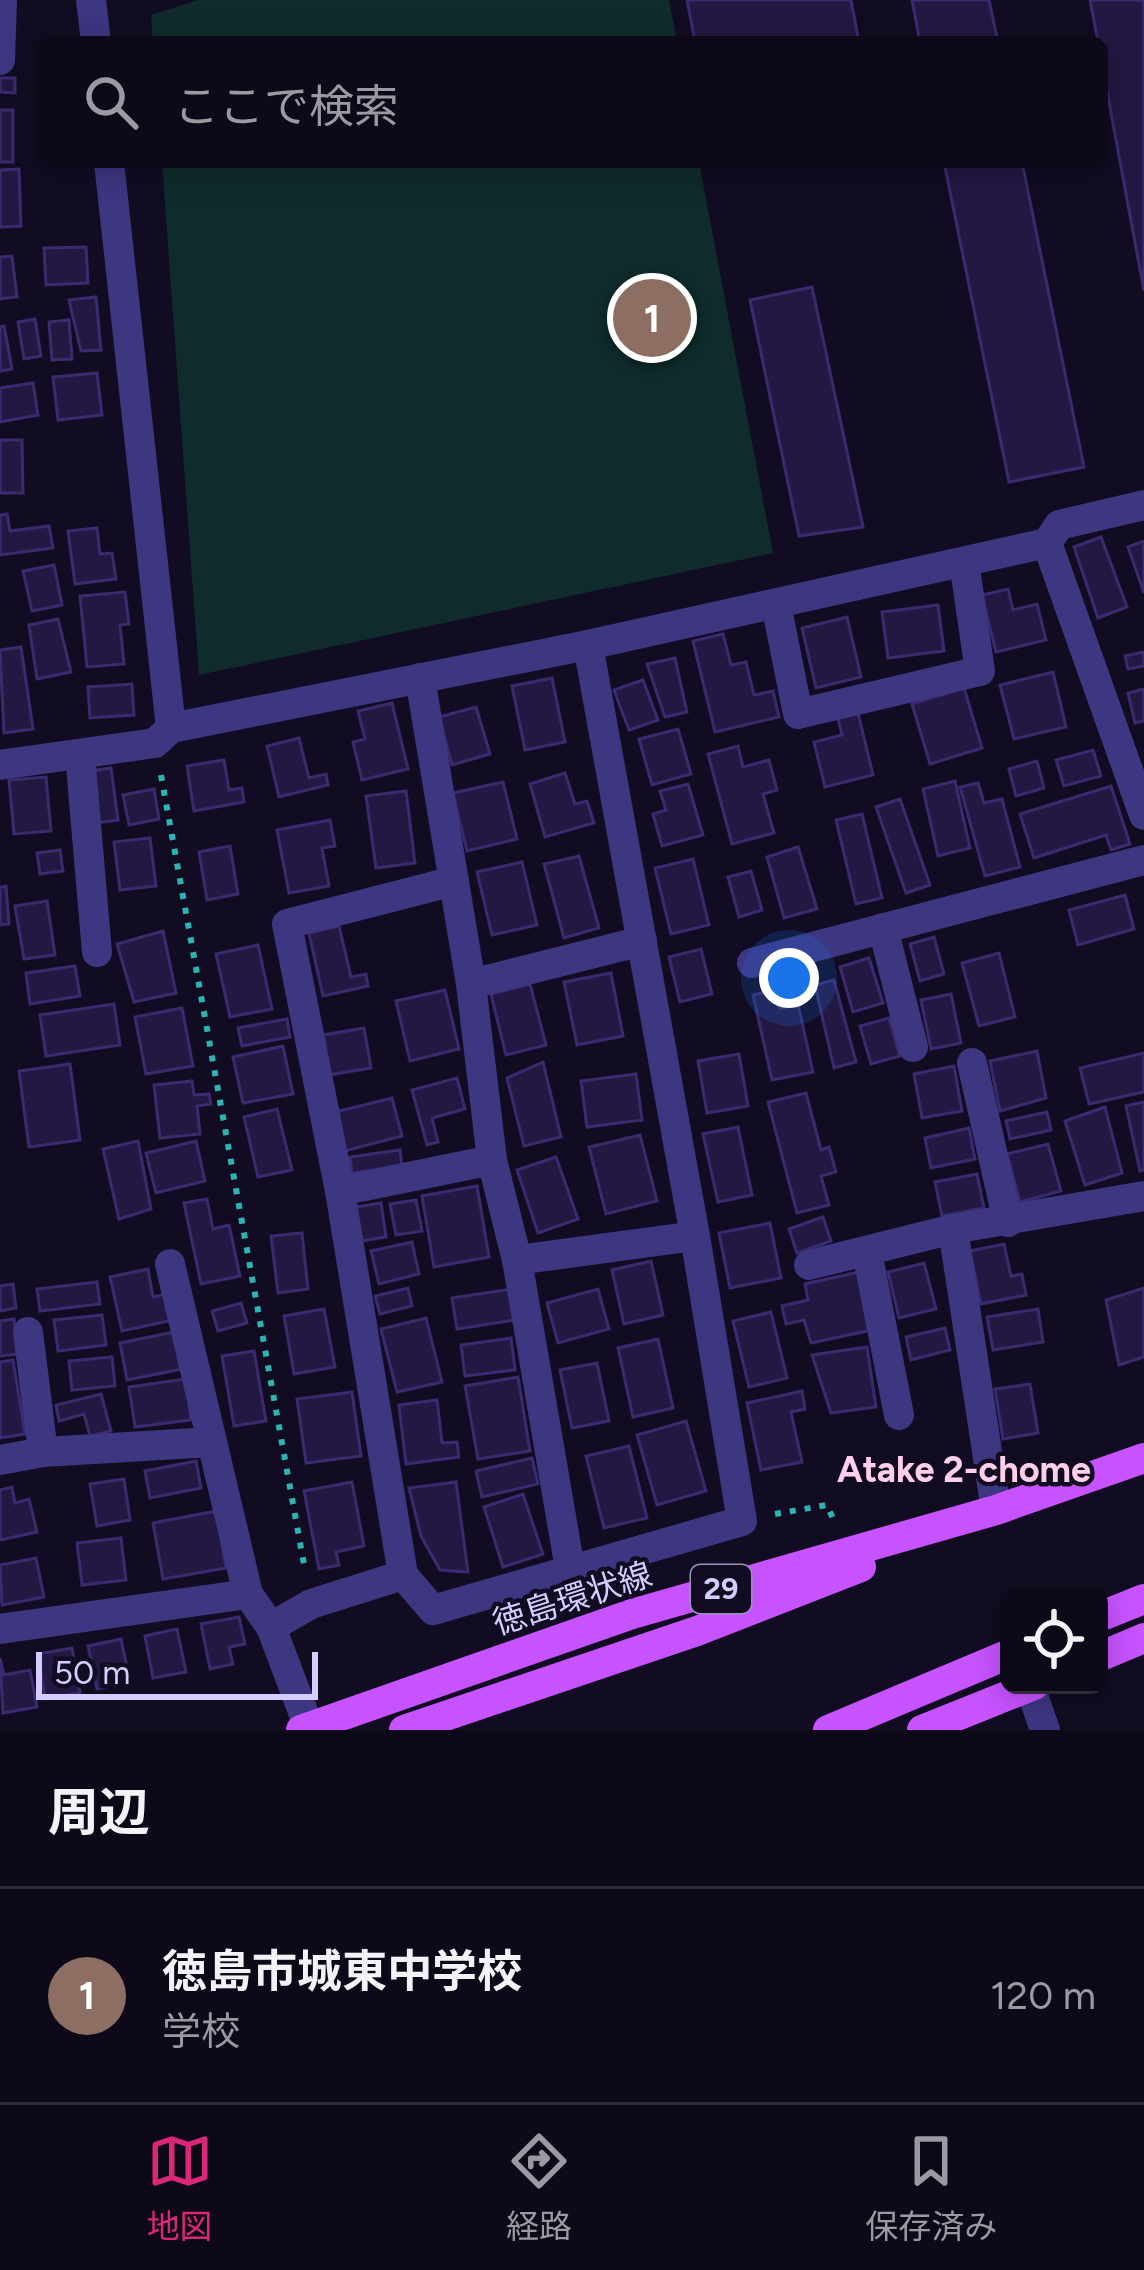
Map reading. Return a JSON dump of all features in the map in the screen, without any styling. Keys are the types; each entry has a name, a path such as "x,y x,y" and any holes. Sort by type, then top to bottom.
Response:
{"main road":[{"name":"徳島環状線","path":"307,1729 632,1614 996,1510 1144,1458"},
{"path":"404,1730 698,1631 996,1510"},
{"path":"1108,1613 1144,1599"},
{"path":"1108,1653 1144,1637"},
{"path":"828,1730 1000,1658"},
{"path":"922,1730 1012,1694"}],"street":[{"path":"0,60 2,0"},
{"path":"91,0 95,36"},
{"path":"110,168 163,735"},
{"path":"0,765 80,754 964,562 1047,543 1058,525 1144,505"},
{"path":"1047,543 1134,747 1144,815"},
{"path":"776,604 798,714 980,670 964,562"},
{"path":"454,881 287,924 340,1191 403,1575 434,1610 742,1521 588,645"},
{"path":"420,678 471,984 492,1160 517,1260 570,1569"},
{"path":"80,754 97,952"},
{"path":"752,963 1144,860"},
{"path":"883,928 913,1047"},
{"path":"471,984 642,941"},
{"path":"972,1063 1008,1222"},
{"path":"340,1191 492,1160"},
{"path":"809,1265 953,1229 1144,1196"},
{"path":"953,1229 996,1510"},
{"path":"517,1260 695,1236"},
{"path":"868,1252 899,1414"},
{"path":"170,1264 248,1594 271,1627 307,1729"},
{"path":"28,1332 43,1452"},
{"path":"0,1460 43,1452 212,1442"},
{"path":"271,1627 311,1604 403,1575"},
{"path":"0,1629 248,1594"},
{"path":"1034,1694 1045,1730"}],"path":[{"path":"163,735 311,1604"},
{"path":"742,1521 827,1505 848,1553"}],"green space":[{"path":"198,0 669,0 676,36 153,36 151,15"},
{"path":"162,168 700,168 773,553 199,675"}],"building":[{"path":"687,0 851,0 858,36 694,36"},
{"path":"912,0 989,0 997,36 919,36"},
{"path":"1090,0 1144,0 1144,291 1108,96 1108,36 1097,36"},
{"path":"0,78 15,78 15,93 0,92"},
{"path":"0,110 13,110 13,162 0,162"},
{"path":"945,168 1023,168 1084,467 1009,482"},
{"path":"19,169 21,226 0,227 0,170"},
{"path":"86,247 88,283 46,285 44,248"},
{"path":"12,256 17,297 0,299 0,257"},
{"path":"812,287 863,527 799,536 750,300"},
{"path":"96,297 101,350 81,351 69,300"},
{"path":"35,319 41,356 24,359 18,322"},
{"path":"69,320 72,359 52,360 49,322"},
{"path":"4,326 12,369 0,371 0,327"},
{"path":"97,373 102,415 58,420 53,377"},
{"path":"33,383 38,415 0,422 0,388"},
{"path":"0,440 22,440 23,493 0,493"},
{"path":"7,514 10,531 49,526 53,548 0,555 0,515"},
{"path":"97,528 100,554 112,553 116,579 75,584 68,531"},
{"path":"1101,537 1127,607 1098,618 1074,547"},
{"path":"1144,541 1144,593 1128,547"},
{"path":"54,565 62,605 32,611 23,571"},
{"path":"1008,589 1013,610 1037,604 1046,640 996,652 982,595"},
{"path":"125,592 129,624 120,625 124,664 87,667 80,596"},
{"path":"938,605 944,651 888,658 882,612"},
{"path":"847,617 861,677 816,688 802,628"},
{"path":"58,619 71,672 37,679 29,625"},
{"path":"723,634 731,665 746,662 754,695 773,691 779,717 715,732 693,641"},
{"path":"21,647 33,729 4,733 0,650"},
{"path":"1144,652 1144,666 1128,669 1125,656"},
{"path":"675,658 687,712 665,717 647,664"},
{"path":"1053,672 1066,727 1014,739 1000,685"},
{"path":"552,678 565,742 525,750 512,686"},
{"path":"643,680 658,720 629,730 614,690"},
{"path":"132,684 134,715 90,718 88,687"},
{"path":"964,688 982,748 930,764 912,704"},
{"path":"1144,689 1144,721 1135,723 1128,693"},
{"path":"392,703 408,769 362,780 353,742 365,739 358,711"},
{"path":"476,707 490,754 452,765 439,717"},
{"path":"858,713 873,775 825,787 814,742 842,735 838,718"},
{"path":"678,729 691,774 652,785 639,739"},
{"path":"299,738 309,778 326,774 328,785 279,797 267,746"},
{"path":"738,746 743,767 769,760 777,790 763,794 774,833 732,844 708,754"},
{"path":"1093,750 1101,776 1064,786 1056,760"},
{"path":"224,760 229,790 242,788 244,802 194,811 187,766"},
{"path":"1037,761 1044,788 1016,796 1009,769"},
{"path":"111,768 118,820 96,823 89,771"},
{"path":"565,773 575,804 587,801 594,823 545,837 530,784"},
{"path":"46,777 51,831 14,834 9,780"},
{"path":"955,781 970,848 938,856 923,789"},
{"path":"503,782 517,839 467,851 453,793"},
{"path":"978,783 984,803 1002,799 1020,867 985,876 960,787"},
{"path":"688,784 703,835 662,846 653,814 666,810 660,791"},
{"path":"1111,786 1130,844 1111,850 1106,835 1034,858 1020,814"},
{"path":"154,789 159,819 129,825 123,795"},
{"path":"406,791 415,863 376,868 366,796"},
{"path":"900,799 930,885 906,893 876,807"},
{"path":"862,814 882,898 856,904 836,820"},
{"path":"330,820 335,846 322,848 329,886 289,893 277,830"},
{"path":"150,838 156,886 120,890 114,842"},
{"path":"230,846 238,894 207,900 199,852"},
{"path":"798,847 817,909 784,918 767,857"},
{"path":"60,850 63,871 40,874 37,853"},
{"path":"579,856 599,928 564,938 544,864"},
{"path":"693,859 709,925 671,934 655,868"},
{"path":"522,862 537,925 492,935 477,872"},
{"path":"751,871 762,910 739,917 728,877"},
{"path":"6,886 9,924 0,925 0,887"},
{"path":"1125,895 1134,929 1078,945 1069,910"},
{"path":"47,901 55,955 24,959 15,906"},
{"path":"339,926 351,977 366,974 368,986 323,996 309,933"},
{"path":"163,931 176,993 134,1002 117,944"},
{"path":"934,937 944,974 920,981 910,944"},
{"path":"258,945 272,1009 230,1017 216,954"},
{"path":"701,949 712,994 680,1002 669,957"},
{"path":"999,953 1015,1017 979,1026 962,963"},
{"path":"869,958 883,1003 853,1012 840,967"},
{"path":"75,966 80,996 30,1004 26,973"},
{"path":"611,973 623,1036 577,1045 564,982"},
{"path":"834,980 856,1062 834,1068 815,985"},
{"path":"530,984 546,1045 506,1055 491,994"},
{"path":"445,990 459,1049 410,1061 396,1001"},
{"path":"776,990 780,1009 798,1004 813,1072 772,1080 753,995"},
{"path":"951,994 961,1043 931,1049 921,1000"},
{"path":"114,1004 120,1045 46,1056 40,1015"},
{"path":"182,1008 193,1066 146,1074 135,1017"},
{"path":"889,1018 900,1056 871,1064 860,1026"},
{"path":"287,1019 290,1037 242,1046 238,1028"},
{"path":"364,1028 371,1068 329,1075 323,1035"},
{"path":"283,1046 293,1094 243,1103 233,1057"},
{"path":"1037,1051 1046,1098 1000,1111 990,1061"},
{"path":"1144,1053 1144,1092 1089,1104 1080,1068"},
{"path":"739,1054 748,1106 707,1113 698,1061"},
{"path":"543,1062 561,1137 524,1146 507,1078"},
{"path":"70,1064 80,1140 29,1147 19,1071"},
{"path":"954,1066 962,1111 922,1118 914,1074"},
{"path":"636,1074 642,1120 587,1127 581,1081"},
{"path":"457,1078 465,1109 432,1118 438,1142 427,1145 412,1090"},
{"path":"192,1081 194,1095 209,1094 211,1104 197,1106 200,1134 160,1138 154,1085"},
{"path":"806,1093 821,1150 829,1147 836,1172 821,1176 829,1205 797,1213 768,1102"},
{"path":"392,1098 402,1136 345,1151 335,1112"},
{"path":"1144,1102 1144,1170 1140,1171 1126,1106"},
{"path":"1105,1107 1122,1173 1085,1185 1065,1121"},
{"path":"277,1109 292,1170 258,1177 244,1117"},
{"path":"1047,1112 1051,1130 1010,1139 1006,1121"},
{"path":"738,1127 752,1195 718,1202 703,1134"},
{"path":"969,1128 975,1159 931,1168 925,1138"},
{"path":"640,1135 657,1201 606,1214 589,1147"},
{"path":"138,1141 151,1209 119,1219 103,1149"},
{"path":"196,1141 205,1181 156,1193 146,1153"},
{"path":"1048,1144 1061,1191 1020,1202 1007,1154"},
{"path":"400,1150 402,1166 352,1173 350,1157"},
{"path":"556,1157 578,1219 538,1233 517,1170"},
{"path":"977,1174 984,1208 942,1216 935,1182"},
{"path":"477,1186 489,1257 434,1267 422,1196"},
{"path":"207,1199 213,1229 229,1225 240,1276 201,1284 184,1203"},
{"path":"416,1200 422,1231 396,1235 390,1204"},
{"path":"381,1203 386,1237 361,1241 356,1207"},
{"path":"823,1217 831,1241 797,1253 789,1229"},
{"path":"770,1223 781,1278 730,1288 719,1233"},
{"path":"302,1233 308,1289 278,1293 271,1236"},
{"path":"412,1242 419,1274 379,1284 371,1251"},
{"path":"1004,1244 1011,1276 1022,1274 1026,1295 981,1304 970,1251"},
{"path":"651,1261 663,1315 624,1324 612,1270"},
{"path":"924,1263 936,1309 899,1318 888,1272"},
{"path":"148,1269 153,1297 167,1294 173,1320 122,1331 110,1277"},
{"path":"859,1272 872,1330 811,1343 804,1320 786,1324 782,1306 808,1300 805,1284"},
{"path":"97,1282 100,1304 40,1311 37,1289"},
{"path":"13,1284 16,1308 0,1311 0,1286"},
{"path":"408,1288 412,1306 380,1314 375,1296"},
{"path":"1144,1288 1144,1357 1119,1365 1106,1300"},
{"path":"511,1289 515,1320 457,1329 452,1298"},
{"path":"598,1289 609,1329 558,1343 547,1303"},
{"path":"241,1303 247,1323 218,1331 212,1311"},
{"path":"324,1309 335,1367 294,1374 284,1316"},
{"path":"1038,1309 1043,1342 993,1350 987,1317"},
{"path":"771,1312 787,1378 749,1387 733,1321"},
{"path":"102,1315 106,1345 58,1351 54,1320"},
{"path":"426,1318 442,1382 397,1392 381,1329"},
{"path":"14,1319 19,1354 0,1356 0,1321"},
{"path":"945,1328 950,1350 911,1360 906,1337"},
{"path":"174,1332 182,1369 127,1380 120,1343"},
{"path":"511,1338 515,1370 465,1376 461,1345"},
{"path":"658,1339 673,1408 633,1417 618,1348"},
{"path":"867,1347 876,1407 831,1413 812,1355"},
{"path":"254,1351 266,1421 234,1426 222,1356"},
{"path":"112,1357 115,1386 72,1390 69,1361"},
{"path":"13,1360 25,1434 0,1438 0,1362"},
{"path":"597,1363 609,1421 572,1428 560,1370"},
{"path":"518,1377 530,1451 478,1459 465,1386"},
{"path":"186,1379 191,1420 135,1427 129,1387"},
{"path":"1030,1384 1038,1433 1003,1439 995,1389"},
{"path":"802,1391 805,1409 791,1412 802,1462 761,1470 747,1403"},
{"path":"352,1392 361,1456 306,1463 297,1399"},
{"path":"101,1394 111,1431 90,1436 84,1414 59,1421 56,1405"},
{"path":"437,1400 442,1443 457,1442 459,1457 406,1464 399,1405"},
{"path":"686,1421 706,1491 657,1505 637,1435"},
{"path":"629,1446 647,1518 604,1528 586,1456"},
{"path":"532,1458 538,1484 482,1497 476,1471"},
{"path":"196,1461 201,1488 150,1498 145,1471"},
{"path":"124,1479 130,1520 97,1526 90,1484"},
{"path":"352,1482 364,1546 336,1552 339,1565 319,1569 304,1491"},
{"path":"456,1482 468,1572 440,1570 421,1536 409,1488"},
{"path":"12,1487 15,1503 29,1499 37,1532 0,1540 0,1490"},
{"path":"523,1494 543,1554 503,1567 484,1507"},
{"path":"216,1511 226,1568 163,1579 153,1523"},
{"path":"121,1538 126,1580 82,1585 77,1543"},
{"path":"36,1558 44,1597 2,1605 0,1565"},
{"path":"239,1617 245,1644 229,1647 233,1664 210,1669 201,1624"},
{"path":"177,1629 186,1672 153,1678 145,1636"},
{"path":"121,1639 130,1682 97,1689 88,1646"},
{"path":"72,1648 80,1693 45,1699 38,1654"},
{"path":"0,1658 4,1675 30,1670 37,1707 3,1713"}],"place":[{"name":"徳島市城東中学校","path":"652,318"}],"district":[{"name":"Atake 2-chome","path":"964,1469"}]}
